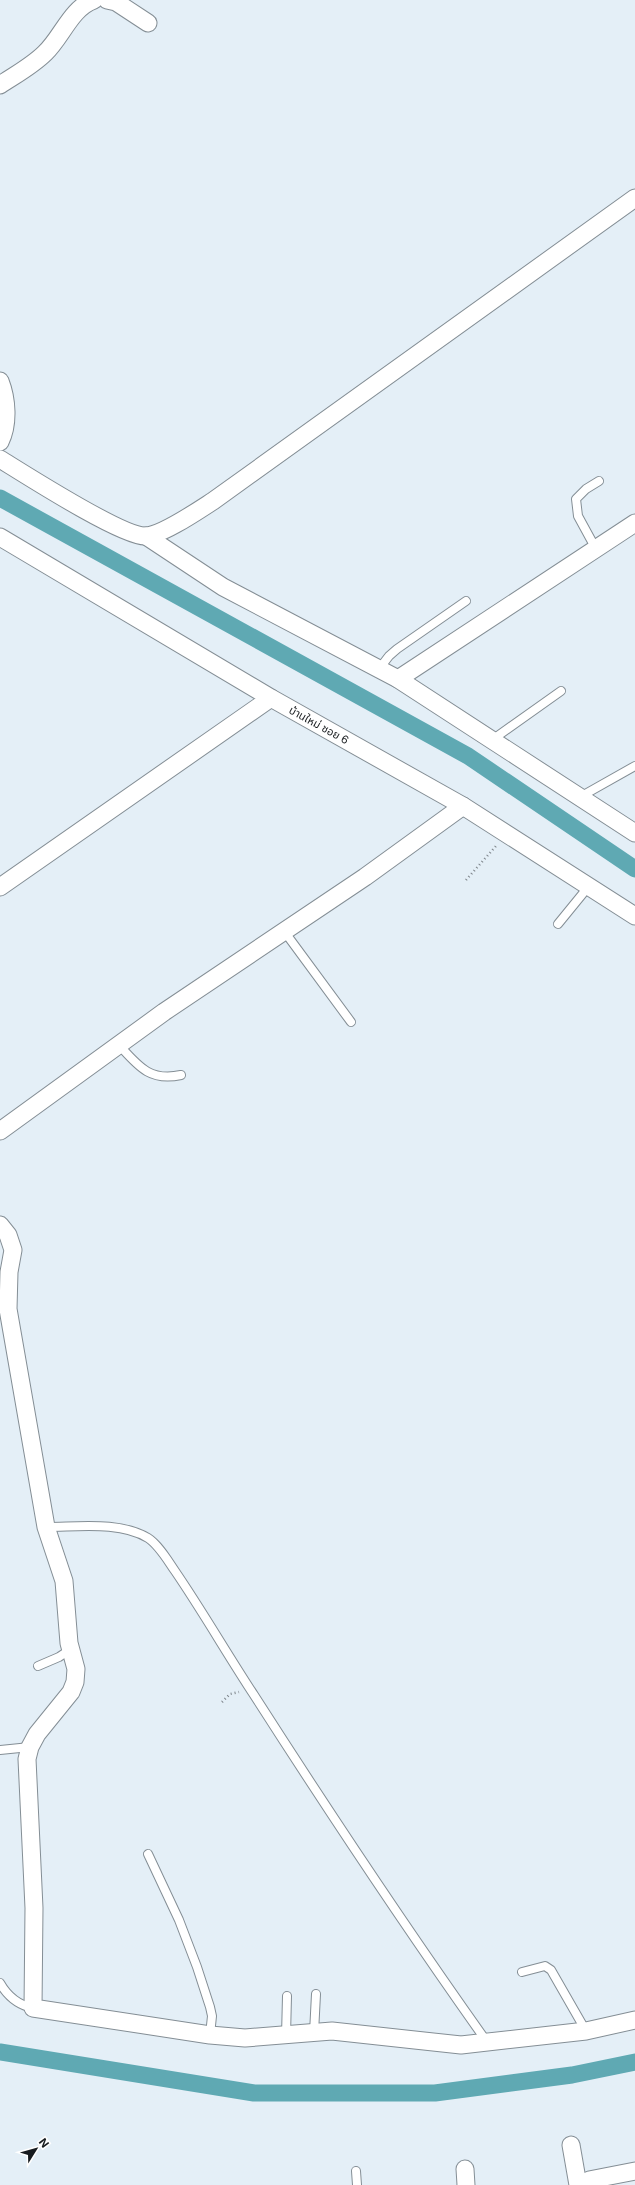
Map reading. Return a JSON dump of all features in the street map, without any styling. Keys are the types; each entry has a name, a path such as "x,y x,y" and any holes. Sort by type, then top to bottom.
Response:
{"street":[{"path":"0,85 45,53 76,13 88,2 94,0"},
{"path":"107,0 116,2 148,23"},
{"path":"146,536 167,528 213,501 635,198"},
{"path":"0,381 4,390 6,424 0,442"},
{"path":"0,459 121,529 146,536 223,587 398,679 635,833"},
{"path":"398,679 635,523"},
{"name":"บ้านใหม่ ซอย 6","path":"0,537 271,698 463,806 635,916"},
{"path":"0,886 271,698"},
{"path":"0,1131 119,1045 371,873 463,806"},
{"path":"0,1225 8,1235 13,1250 9,1272 8,1309 46,1527 64,1581 71,1649 76,1669 75,1682 71,1692 37,1734 30,1747 27,1759 34,1908 33,2008 210,2036 245,2038 286,2036 332,2031 461,2045 586,2032 635,2020"},
{"path":"571,2145 584,2183 635,2171"}],"lane":[{"path":"596,549 578,516 576,499 586,489 599,481"},
{"path":"379,669 397,649 466,601"},
{"path":"492,740 561,691"},
{"path":"580,797 635,766"},
{"path":"558,924 589,886"},
{"path":"284,931 351,1022"},
{"path":"119,1045 139,1067 151,1074 166,1078 181,1075"},
{"path":"46,1527 118,1528 150,1539 161,1552 200,1608 253,1694 421,1950 488,2042"},
{"path":"38,1666 59,1657 71,1649"},
{"path":"0,1750 30,1747"},
{"path":"148,1854 179,1920 199,1974 212,2016 210,2036"},
{"path":"522,1972 545,1966 551,1970 586,2032"},
{"path":"0,1984 13,2000 22,2006 33,2008"},
{"path":"314,2033 316,1994"},
{"path":"286,2036 287,1996"},
{"path":"356,2171 357,2185"}],"path":[{"path":"466,880 507,833"},
{"path":"222,1702 230,1694 242,1691 253,1694"}],"waterway":[{"path":"0,498 468,756 635,869"},
{"path":"0,2052 254,2093 435,2093 572,2075 635,2062"}]}
